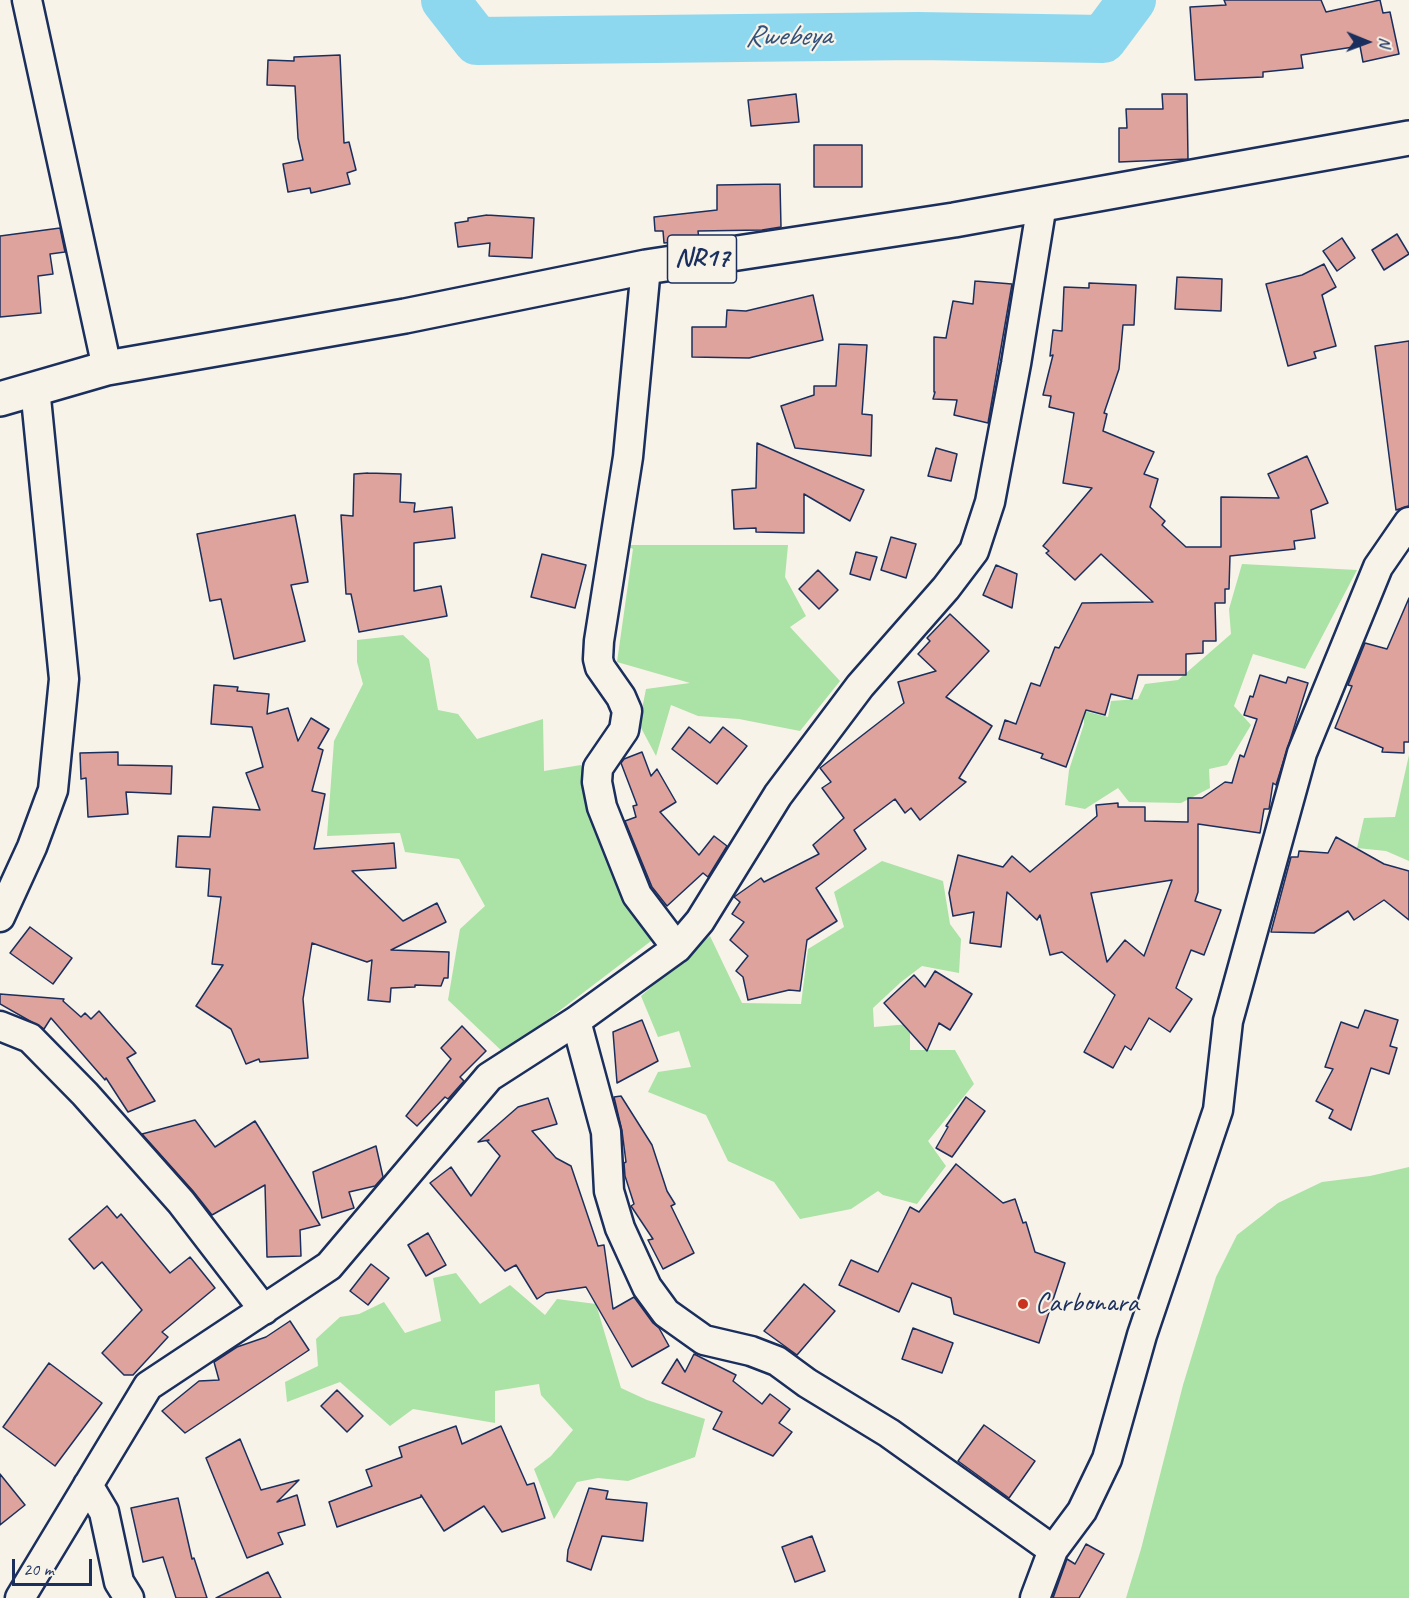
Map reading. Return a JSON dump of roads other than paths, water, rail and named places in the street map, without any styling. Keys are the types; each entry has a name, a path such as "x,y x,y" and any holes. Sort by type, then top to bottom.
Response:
{"main road":[{"name":"NR17","path":"0,399 107,368 405,316 646,267 954,220 1409,138"}],"street":[{"path":"27,0 107,368"},
{"path":"20,1598 148,1386 329,1266 489,1077 576,1021 677,948 700,921 784,786 860,686 946,588 974,551 992,491 1016,364 1042,204"},
{"path":"646,267 628,457 598,660 627,711 624,730 598,768 597,782 602,807 637,895 677,948"},
{"path":"0,917 32,847 53,790 64,679 35,388"},
{"path":"1035,1598 1053,1550 1082,1511 1107,1459 1142,1335 1218,1110 1228,1021 1302,753 1378,567 1409,522"},
{"path":"576,1021 606,1132 609,1191 617,1218 647,1287 666,1313 705,1340 751,1351 777,1361 807,1383 889,1432 1053,1550"},
{"path":"0,1026 30,1038 85,1094 181,1202 264,1310"},
{"path":"88,1485 104,1512 119,1582 129,1598"}],"waterway":[{"name":"Rwebeya","path":"445,0 477,41 918,36 1103,39 1132,0"}],"place":[{"name":"Carbonara","path":"1023,1304"}]}
